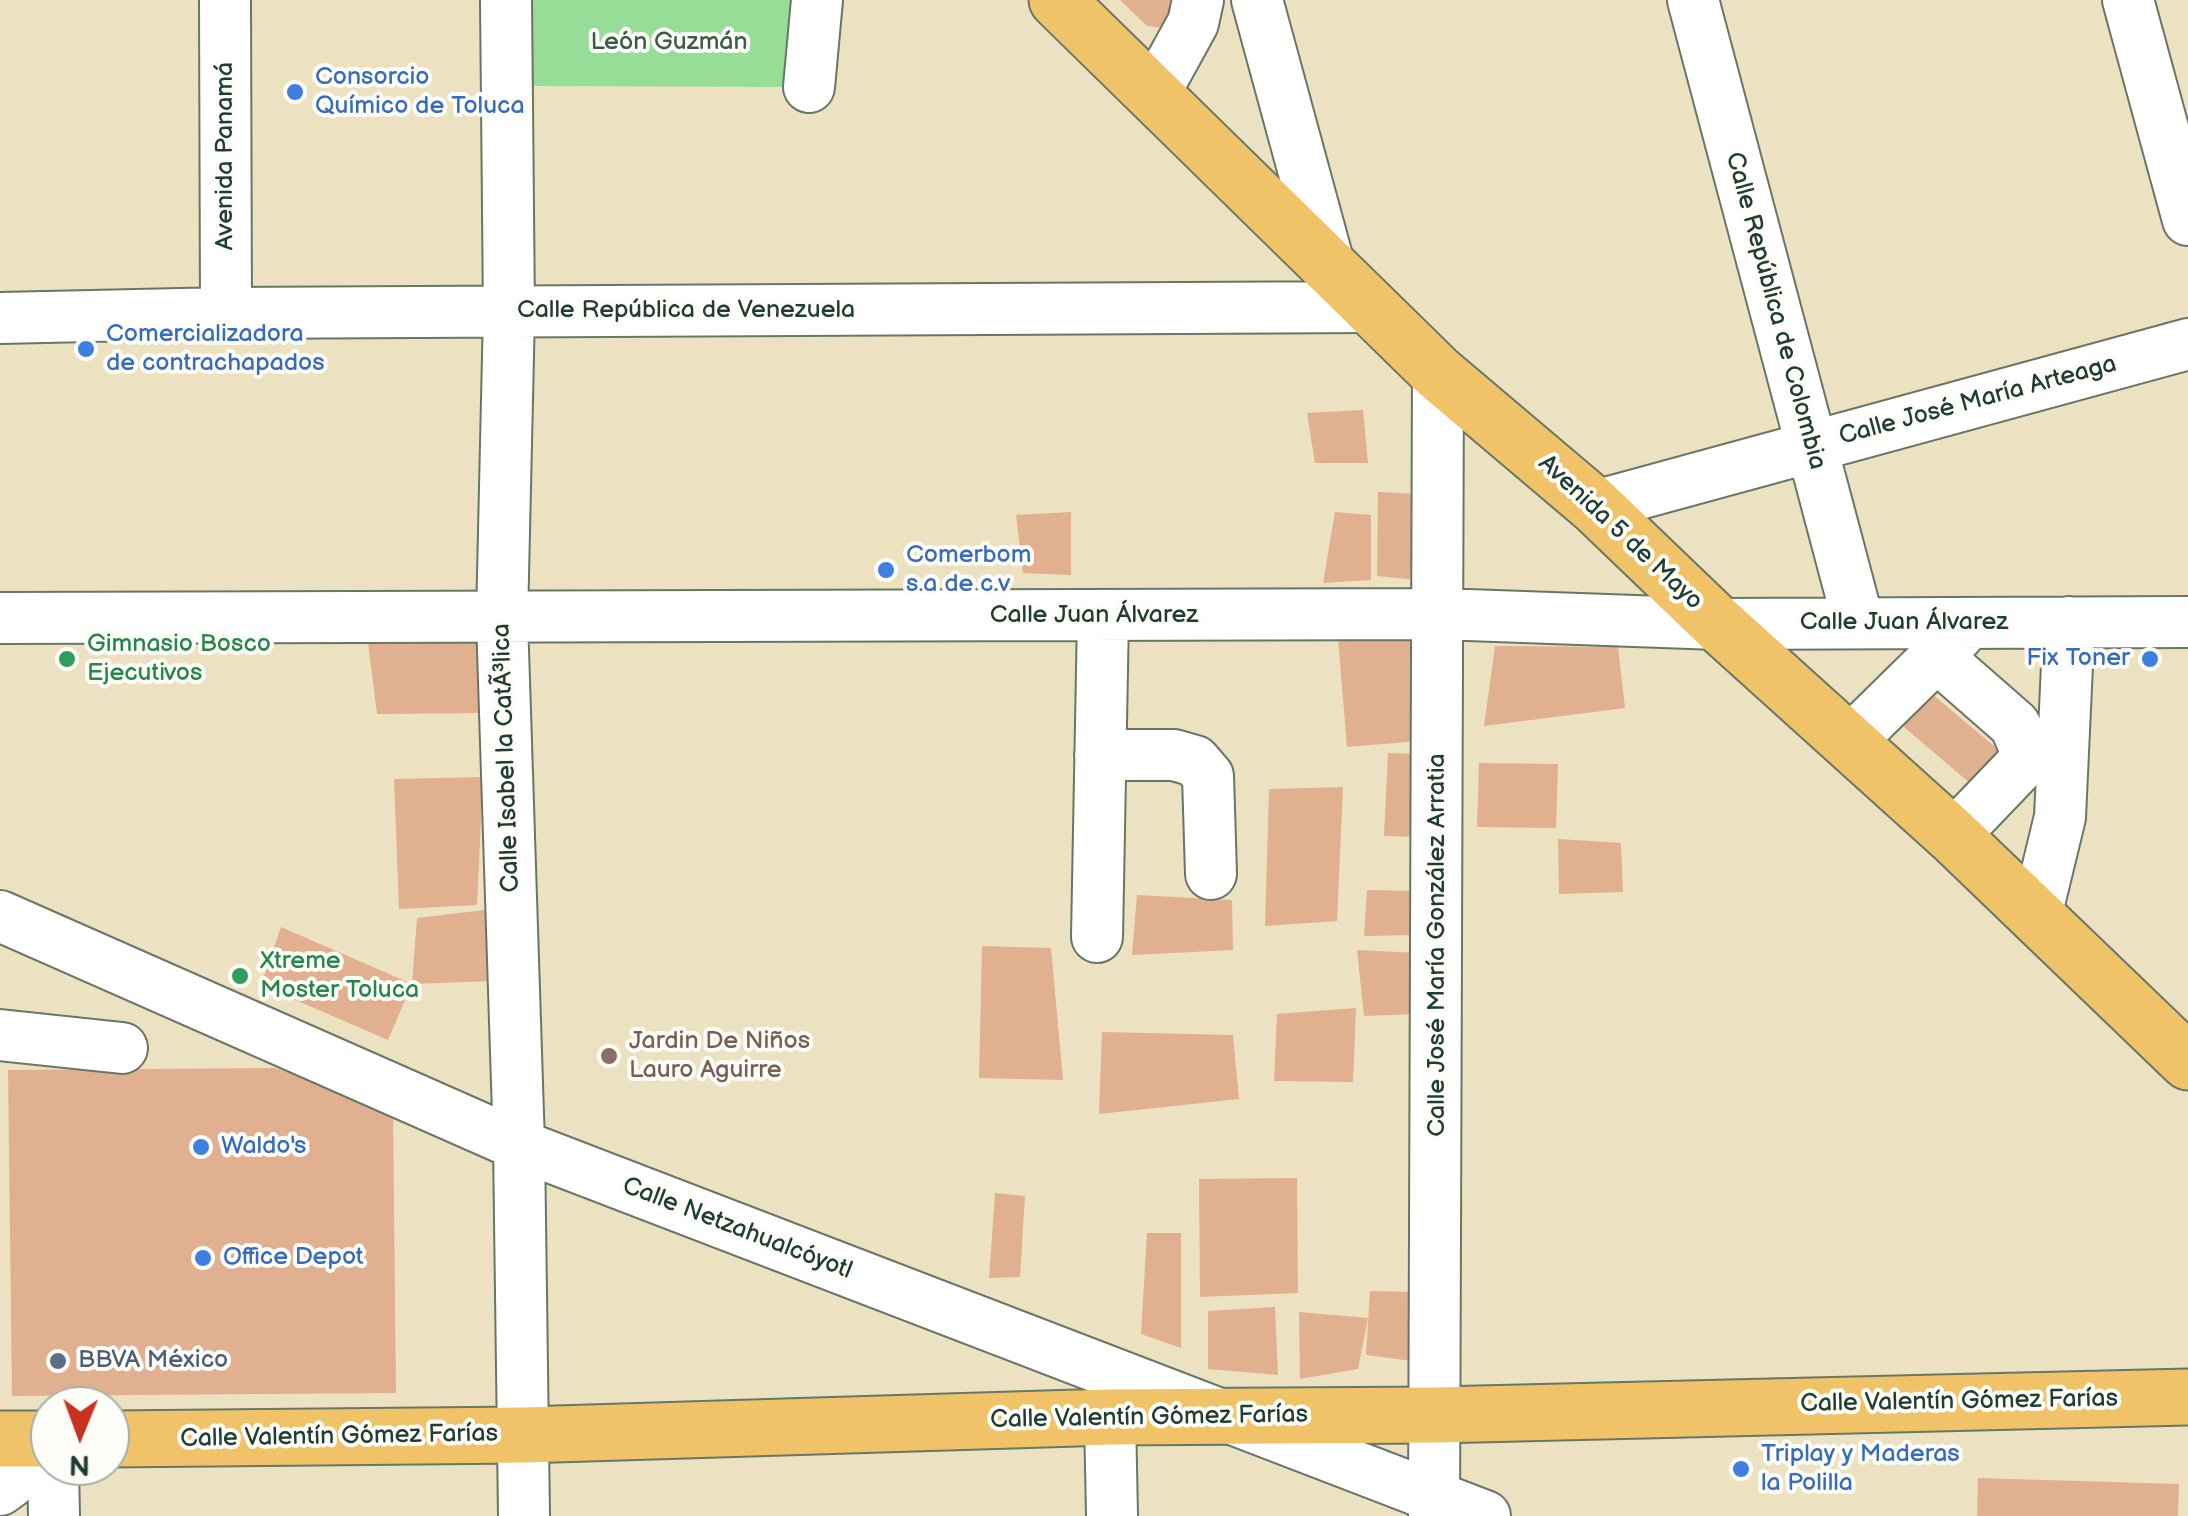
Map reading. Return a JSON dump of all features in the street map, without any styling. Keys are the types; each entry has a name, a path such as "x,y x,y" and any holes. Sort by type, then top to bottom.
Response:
{"main road":[{"name":"Avenida 5 de Mayo","path":"1057,0 1438,373 1595,506 1718,624 1953,836 2188,1062"},
{"name":"Calle Valentín Gómez Farías","path":"130,1439 523,1435 1110,1417 1436,1415 2188,1397"}],"street":[{"name":"Avenida Panamá","path":"225,0 226,313"},
{"name":"Calle Isabel la CatÃ³lica","path":"506,0 510,312 502,620 520,1146 524,1516"},
{"path":"809,86 817,0"},
{"path":"1154,94 1193,23 1198,0"},
{"path":"1257,0 1330,268"},
{"name":"Calle República de Colombia","path":"1693,0 1858,621"},
{"path":"2128,0 2188,220"},
{"name":"Calle República de Venezuela","path":"0,318 226,313 1372,307"},
{"name":"Calle José María Arteaga","path":"1595,506 2188,344"},
{"name":"Calle José María González Arratia","path":"1434,1505 1438,373"},
{"name":"Calle Juan Álvarez","path":"0,618 502,620 1440,614 1718,624 1858,621 1952,640 2069,622 2188,622"},
{"path":"1096,936 1103,616"},
{"path":"2036,916 2060,818 2069,622"},
{"path":"1848,742 1952,640 2015,725 2026,751 2022,764 1953,836"},
{"path":"1100,755 1174,755 1195,761 1208,776 1211,874"},
{"name":"Calle Netzahualcóyotl","path":"0,916 520,1146 1225,1416 1434,1505 1485,1516"},
{"path":"0,1034 122,1048"},
{"path":"1110,1417 1112,1516"},
{"path":"23,1455 54,1516"}],"green space":[{"name":"León Guzmán","path":"524,0 811,0 809,87 531,86"}],"building":[{"path":"1120,0 1186,0 1184,31 1147,26"},
{"path":"1363,410 1368,463 1315,463 1307,413"},
{"path":"1378,492 1422,494 1428,581 1377,576"},
{"path":"1071,512 1071,575 1023,573 1016,515"},
{"path":"1335,512 1371,515 1371,580 1323,583"},
{"path":"1338,638 1426,640 1420,741 1347,747"},
{"path":"368,643 491,643 487,713 377,714"},
{"path":"1495,646 1618,647 1625,708 1484,726"},
{"path":"1919,683 2007,757 1978,790 1891,716"},
{"path":"1388,753 1418,754 1421,837 1384,836"},
{"path":"1479,763 1558,764 1556,828 1477,827"},
{"path":"483,777 477,905 399,909 394,779"},
{"path":"1343,787 1337,921 1265,926 1269,789"},
{"path":"1558,839 1621,843 1623,892 1559,894"},
{"path":"1367,890 1414,891 1417,935 1364,936"},
{"path":"1137,895 1232,900 1233,950 1132,955"},
{"path":"493,909 493,981 412,984 417,918"},
{"path":"281,927 412,984 388,1040 261,985"},
{"path":"982,946 1051,948 1063,1080 979,1078"},
{"path":"1357,950 1419,953 1416,1014 1364,1016"},
{"path":"1356,1008 1353,1082 1274,1081 1277,1014"},
{"path":"1102,1032 1233,1035 1239,1099 1099,1114"},
{"path":"275,1068 393,1108 396,1393 130,1395 130,1386 30,1386 30,1396 12,1396 8,1070"},
{"path":"1297,1178 1298,1293 1200,1297 1199,1179"},
{"path":"995,1193 1025,1196 1020,1277 989,1278"},
{"path":"1147,1233 1181,1233 1181,1348 1141,1334"},
{"path":"1370,1291 1416,1292 1412,1361 1366,1355"},
{"path":"1275,1307 1278,1375 1208,1369 1208,1311"},
{"path":"1299,1312 1368,1318 1358,1369 1300,1379"},
{"path":"1978,1478 2179,1484 2178,1516 1977,1516"}],"place":[{"name":"Consorcio Químico de Toluca","path":"295,92"},
{"name":"Comercializadora de contrachapados","path":"86,349"},
{"name":"Comerbom s.a de c.v","path":"886,570"},
{"name":"Gimnasio Bosco Ejecutivos","path":"67,659"},
{"name":"Fix Toner","path":"2150,659"},
{"name":"Xtreme Moster Toluca","path":"240,976"},
{"name":"Jardin De Niños Lauro Aguirre","path":"609,1056"},
{"name":"Waldo's","path":"201,1147"},
{"name":"Office Depot","path":"203,1258"},
{"name":"BBVA México","path":"58,1361"},
{"name":"Triplay y Maderas la Polilla","path":"1741,1469"}]}
